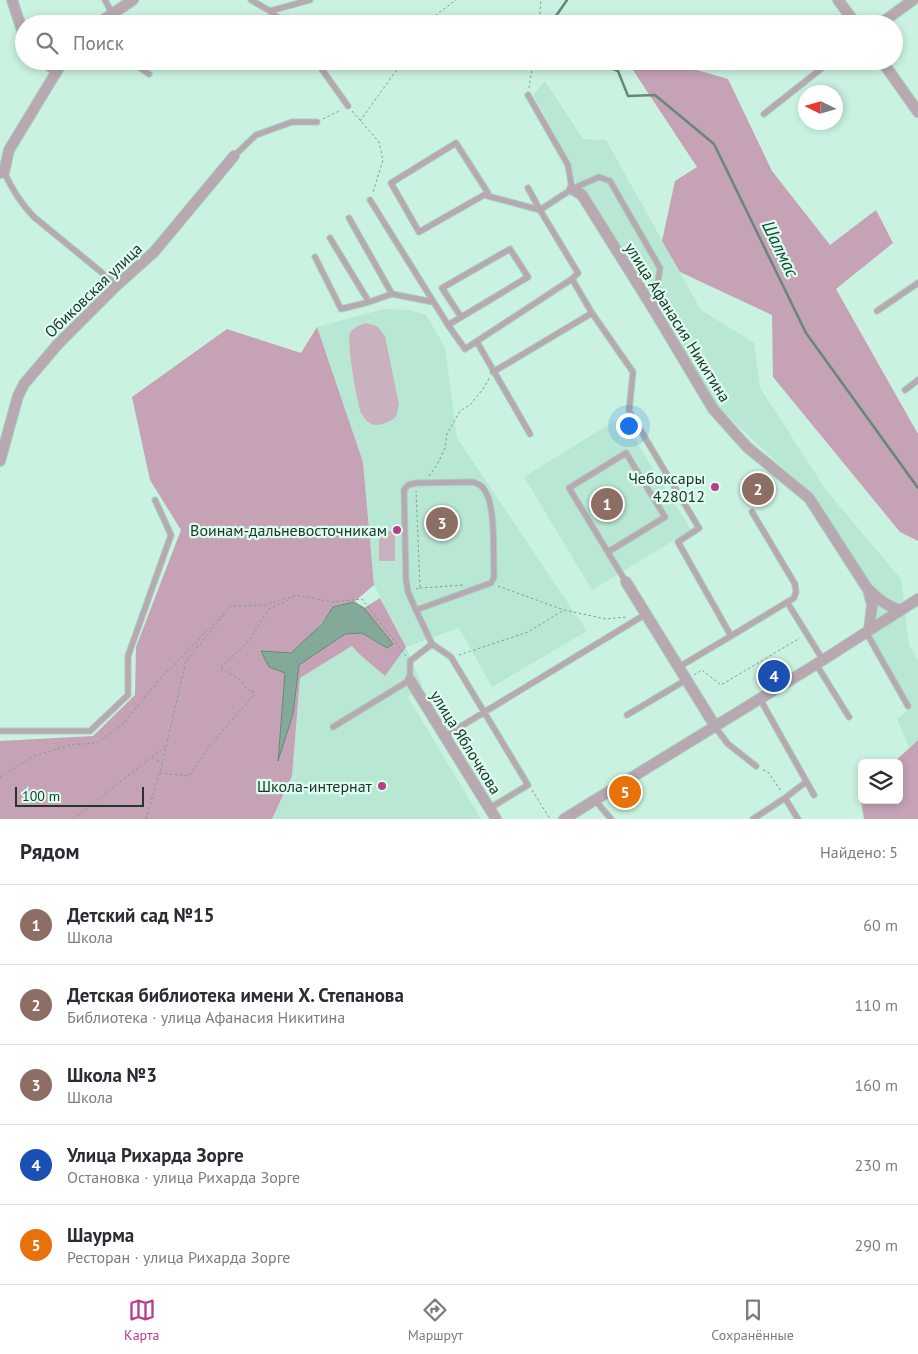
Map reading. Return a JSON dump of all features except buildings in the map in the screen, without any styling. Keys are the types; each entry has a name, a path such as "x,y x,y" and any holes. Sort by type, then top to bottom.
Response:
{"street":[{"path":"12,0 17,15"},
{"path":"109,15 133,0"},
{"path":"838,0 849,15"},
{"path":"892,15 913,0"},
{"path":"888,70 918,112"},
{"path":"2,173 9,150 57,71"},
{"name":"Обиковская улица","path":"0,461 18,396 24,384 58,344 117,285 154,252 234,156"},
{"name":"улица Афанасия Никитина","path":"572,189 582,195 713,409 747,447 809,498 867,588 878,600 899,610"},
{"path":"626,582 715,726"},
{"path":"867,588 872,605 867,631"},
{"path":"564,819 820,662 918,599"},
{"name":"улица Яблочкова","path":"410,680 496,819"}],"lane":[{"path":"105,0 112,13"},
{"path":"251,0 275,15"},
{"path":"270,11 310,0"},
{"path":"143,70 149,74"},
{"path":"322,70 348,106"},
{"path":"764,114 820,70"},
{"path":"528,95 568,165 572,189"},
{"path":"234,156 256,135 292,122 318,122"},
{"path":"484,195 488,193 456,143 391,183 419,232 484,195 540,210 572,189 599,177 610,181 660,268 654,310"},
{"path":"2,173 29,212 117,285"},
{"path":"370,200 433,302 465,349 572,279 578,273 528,188"},
{"path":"349,218 392,294"},
{"path":"330,238 369,302"},
{"path":"448,325 528,277 510,249 442,288 461,317"},
{"path":"315,257 341,309 392,294 433,302"},
{"path":"572,279 592,314 633,372 629,412 699,528 678,542 730,636"},
{"path":"877,311 918,283"},
{"path":"493,372 592,314"},
{"path":"477,342 530,434"},
{"path":"905,390 918,380"},
{"path":"608,552 665,517 626,453 569,488 626,582"},
{"path":"416,610 491,583 494,577 491,506 486,491 480,485 473,482 416,483 408,485 404,490 403,496 408,592 416,610 432,644 451,657 528,785 490,808"},
{"path":"0,731 90,731 128,695 128,656 171,535 155,500"},
{"path":"678,667 794,598 796,592 795,584 752,512"},
{"path":"787,602 807,633 849,717"},
{"path":"445,737 646,614"},
{"path":"867,631 908,706"},
{"path":"333,727 410,680 410,661 432,644"},
{"path":"628,715 686,680"},
{"path":"759,699 814,795"},
{"path":"715,726 728,744 756,766"},
{"path":"753,819 806,782"},
{"path":"785,798 798,819"},
{"path":"595,800 611,819"}],"path":[{"path":"435,15 456,0"},
{"path":"539,15 541,0"},
{"path":"360,122 397,70"},
{"path":"528,95 532,70"},
{"path":"318,122 348,106 379,142 383,160 370,200"},
{"path":"424,482 437,465 445,448 447,434 460,411 470,405 483,389 493,372"},
{"path":"416,483 420,588"},
{"path":"491,583 564,610 606,619 626,617"},
{"path":"408,592 420,588 464,585"},
{"path":"160,773 189,776 212,743 254,695 252,690 248,690 239,679 220,668 248,642 268,610 297,595"},
{"path":"0,777 34,756 69,745 97,744 124,723 156,683 231,606 266,605 297,595 332,602 362,598 410,661"},
{"path":"146,819 160,773 186,661 231,606"},
{"path":"451,657 528,632 564,610"},
{"path":"686,680 702,670 721,685 807,633"},
{"path":"73,819 167,745"},
{"path":"151,757 162,764"},
{"path":"756,766 768,772 785,798"},
{"path":"528,785 550,819"}],"shaded area":[{"path":"633,70 697,70 728,79 772,171 830,245 876,210 893,243 836,289 918,434 918,541 900,532 773,377 772,315 680,272 662,241 675,181 697,167"},
{"path":"545,81 583,139 606,140 701,310 754,343 760,388 826,490 901,579 909,645 918,660 918,740 909,747 897,719 912,707 870,634 877,610 814,497 718,407 573,178 572,165 533,95"},
{"path":"384,309 410,310 426,315 445,347 457,438 587,631 492,687 459,628 406,647 374,585 363,462 317,327"},
{"path":"366,323 377,326 385,336 399,405 396,417 379,425 368,422 361,413 351,359 350,333 359,325"},
{"path":"317,327 363,462 374,585 354,602 333,607 320,626 305,641 269,667 285,673 278,758 293,714 299,665 345,634 362,633 387,648 392,644 364,608 380,598 406,647 385,676 352,646 300,678 292,776 272,819 0,819 0,741 93,736 135,695 136,647 181,530 150,480 132,397 227,329 301,353"},
{"path":"621,417 691,530 592,590 524,477"},
{"path":"379,531 395,531 395,561 379,561"},
{"path":"354,602 364,608 393,644 387,648 362,633 345,634 299,665 293,714 278,761 285,673 269,667 261,651 291,653 322,624 333,607"},
{"path":"353,646 358,653 406,647 422,685 408,697 481,819 272,819 292,776 300,678"},
{"path":"918,740 918,819 864,819 862,804 903,804 903,759 897,759"}],"waterway":[{"name":"Шалмас","path":"557,15 567,0"},
{"name":"Шалмас","path":"616,70 618,71 628,96 655,95 714,144 806,333 918,488"}],"place":[{"name":"Чебоксары 428012","path":"715,487"},
{"name":"Детская библиотека имени Х. Степанова","path":"758,489"},
{"name":"Детский сад №15","path":"607,504"},
{"name":"Школа №3","path":"442,523"},
{"name":"Воинам-дальневосточникам","path":"397,530"},
{"name":"Улица Рихарда Зорге","path":"774,676"},
{"name":"Школа-интернат","path":"382,786"},
{"name":"Шаурма","path":"625,792"}]}
